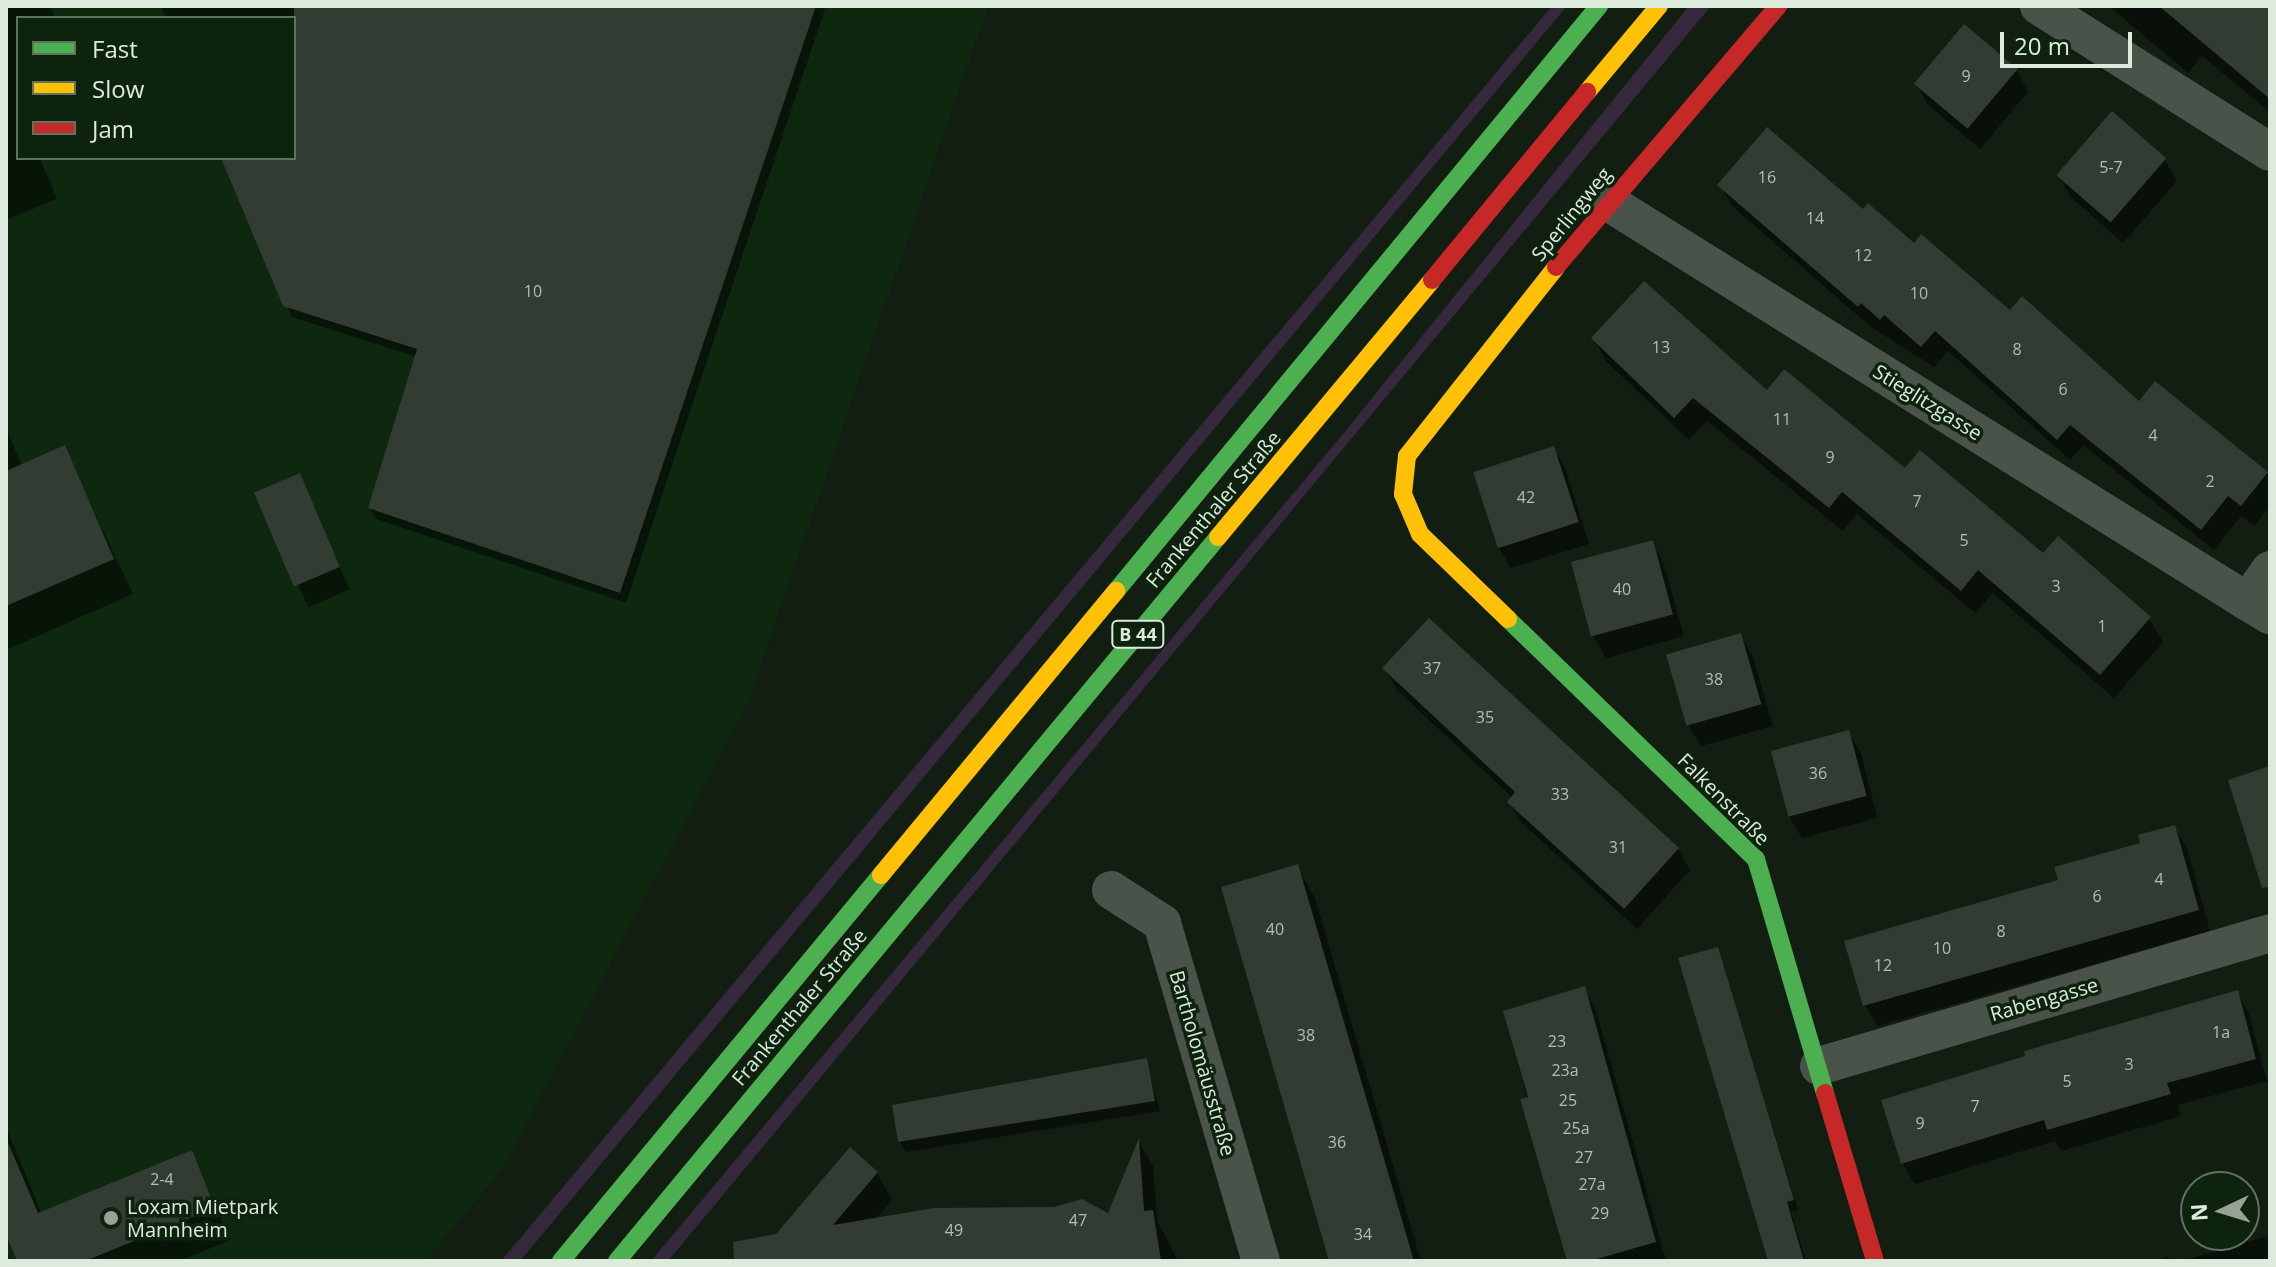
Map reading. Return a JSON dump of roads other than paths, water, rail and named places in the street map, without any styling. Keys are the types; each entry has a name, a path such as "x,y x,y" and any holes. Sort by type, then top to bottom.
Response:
{"main road":[{"name":"Frankenthaler Straße","path":"561,1261 1599,6"},
{"name":"Frankenthaler Straße","path":"617,1261 1659,6"},
{"name":"Sperlingweg","path":"1407,456 1608,202 1778,6"},
{"name":"Falkenstraße","path":"1407,456 1403,494 1420,534 1756,859 1875,1261"}],"street":[{"path":"2039,6 2270,152"},
{"name":"Stieglitzgasse","path":"1608,202 2259,608"},
{"path":"2259,608 2270,570"},
{"name":"Bartholomäusstraße","path":"1111,890 1162,923 1261,1261"},
{"name":"Rabengasse","path":"1819,1066 2270,933"}],"place":[{"name":"Loxam Mietpark Mannheim","path":"111,1218"}]}
